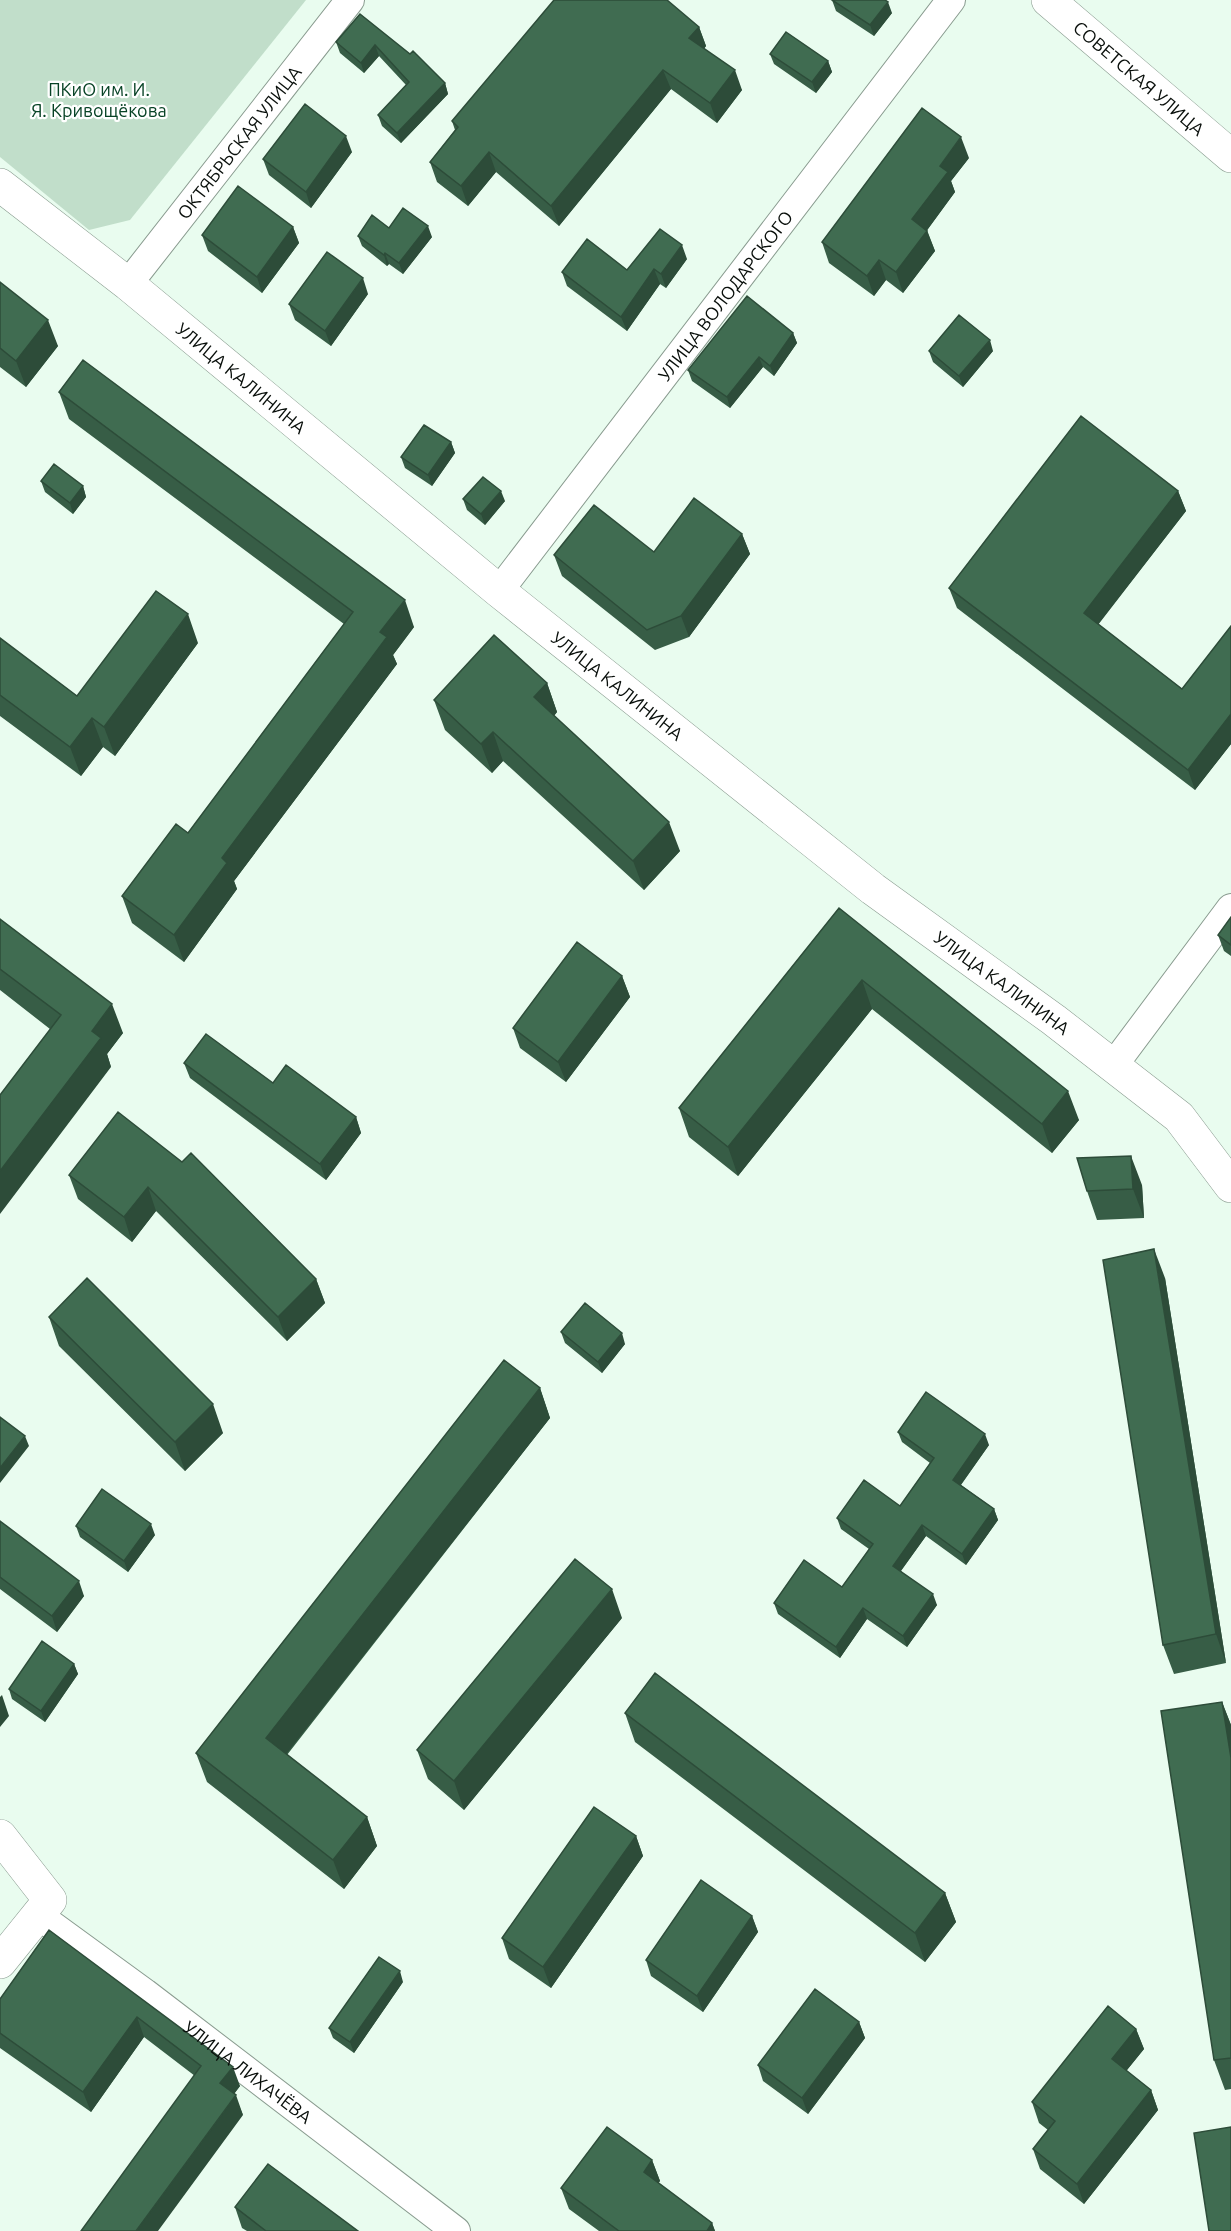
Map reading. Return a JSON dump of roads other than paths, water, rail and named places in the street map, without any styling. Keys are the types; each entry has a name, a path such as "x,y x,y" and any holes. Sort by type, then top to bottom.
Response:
{"main road":[{"name":"СОВЕТСКАЯ УЛИЦА","path":"1048,0 1231,156"},
{"name":"УЛИЦА КАЛИНИНА","path":"0,185 128,284 499,591 873,889 1054,1020 1179,1117 1231,1186"},
{"name":"УЛИЦА ЛИХАЧЁВА","path":"0,1836 44,1907"},
{"path":"0,1962 44,1907"}],"street":[{"name":"ОКТЯБРЬСКАЯ УЛИЦА","path":"128,284 350,0"},
{"name":"УЛИЦА ВОЛОДАРСКОГО","path":"499,591 951,0"},
{"path":"1113,1066 1231,909"},
{"name":"УЛИЦА ЛИХАЧЁВА","path":"44,1907 145,1992 456,2231"}],"park label":[{"name":"ПКиО им. И. Я. Кривощёкова","path":"99,100"}]}
